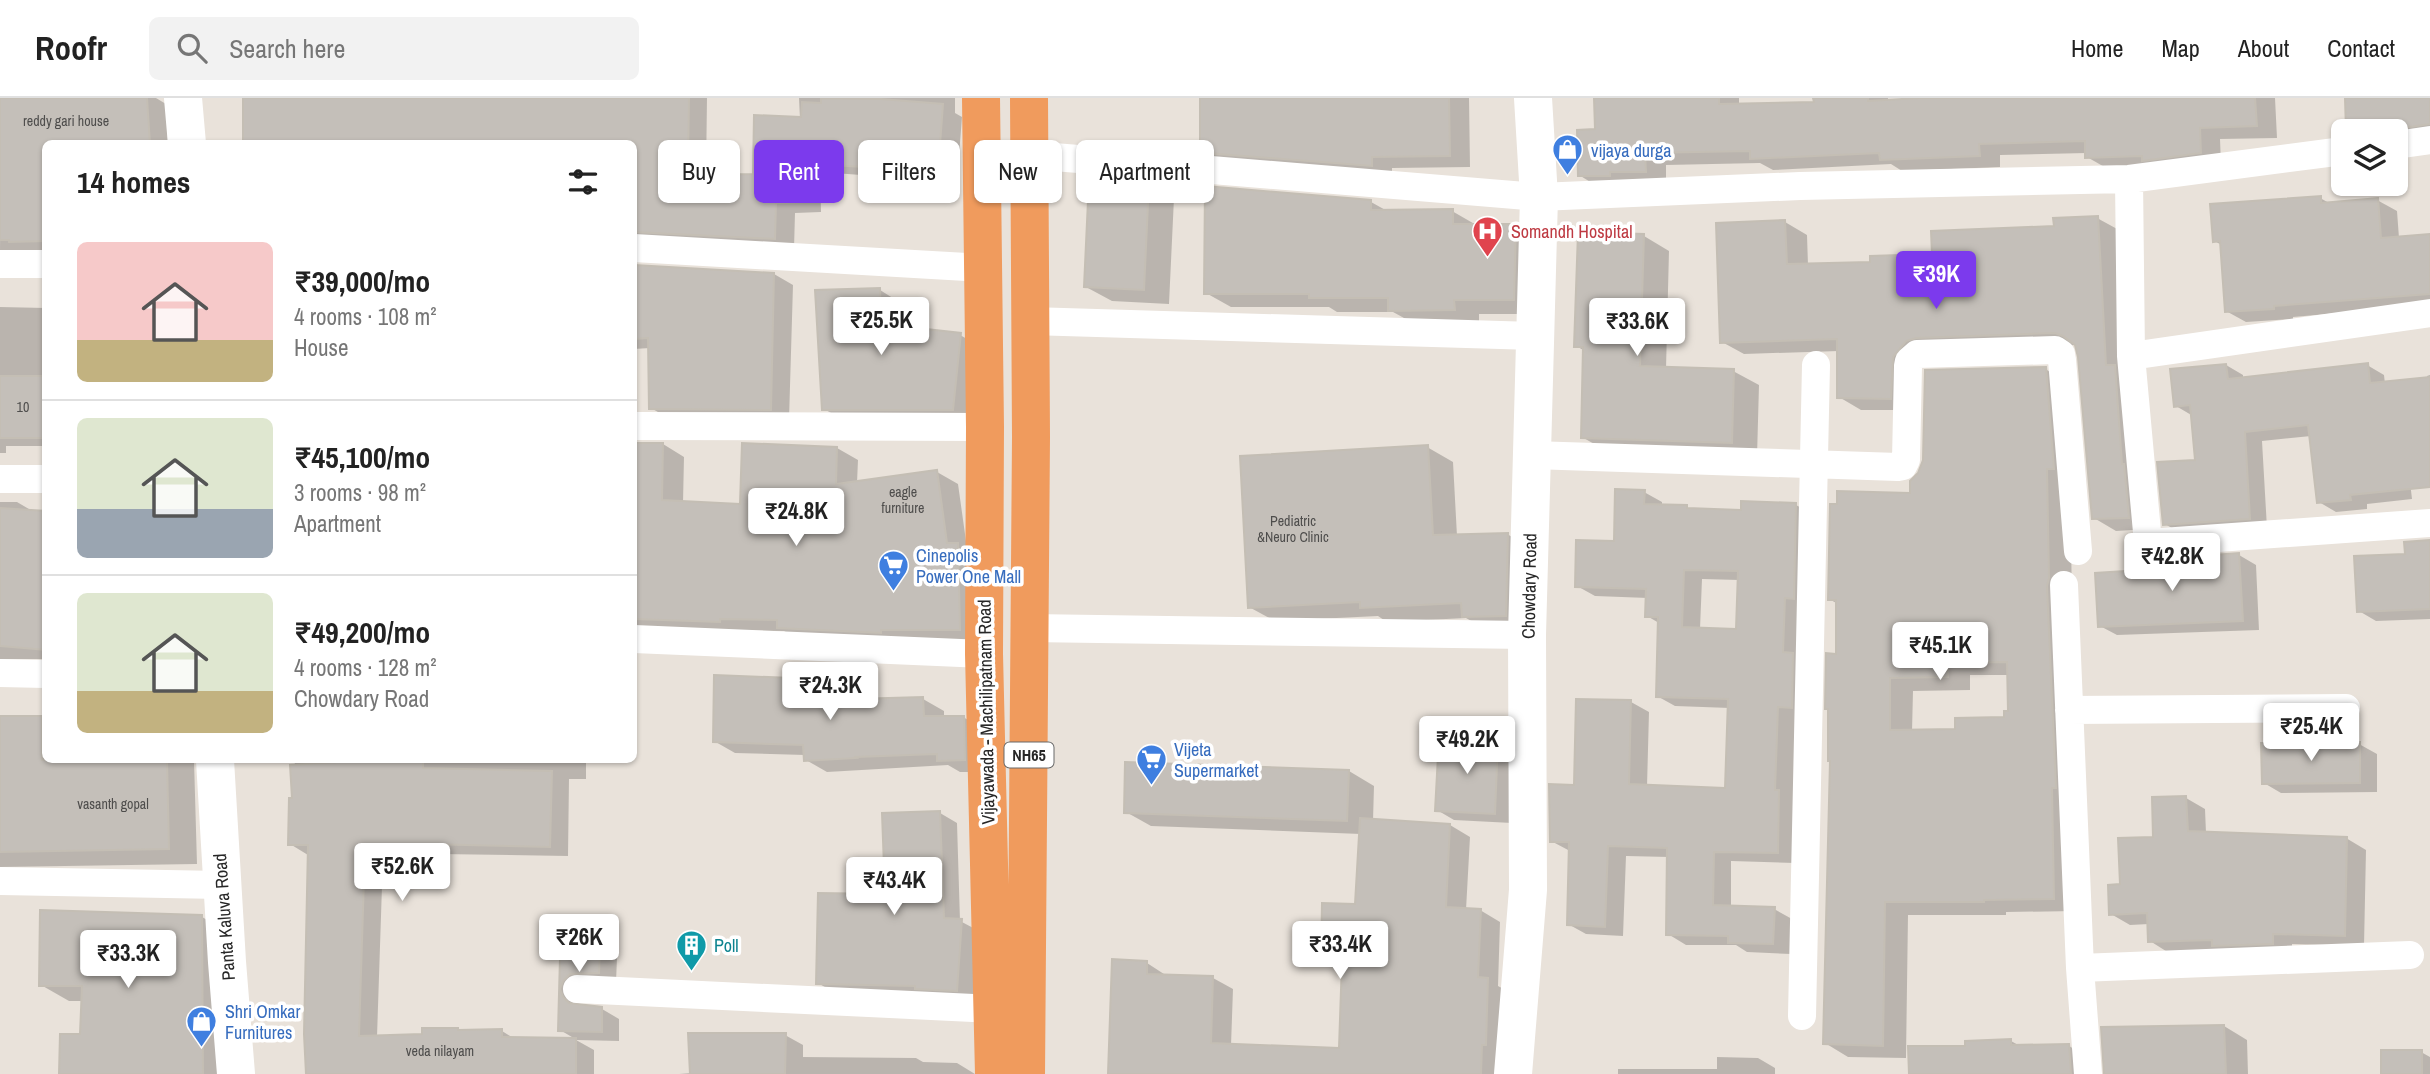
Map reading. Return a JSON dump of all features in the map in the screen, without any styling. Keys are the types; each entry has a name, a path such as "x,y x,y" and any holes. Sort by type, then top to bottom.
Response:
{"highway":[{"name":"Vijayawada - Machilipatnam Road","path":"981,98 982,140"},
{"name":"NH65","path":"1029,98 1030,140"},
{"name":"Vijayawada - Machilipatnam Road","path":"983,203 984,654 994,1074"},
{"name":"NH65","path":"1026,1074 1030,203"}],"street":[{"path":"183,98 187,140"},
{"path":"204,98 207,140"},
{"name":"Chowdary Road","path":"1513,1074 1528,890 1527,635 1539,197 1533,98"},
{"path":"2408,143 2430,140"},
{"path":"1062,158 1539,197 1800,186 2129,179 2331,153"},
{"path":"2129,179 2131,356 2148,543 2430,523"},
{"path":"637,248 984,268"},
{"path":"0,264 42,264"},
{"path":"2131,356 2430,313"},
{"path":"1030,321 1535,336"},
{"path":"1532,455 1888,468 1903,466 1906,460 1908,366 1909,361 1917,354 2056,350 2061,354 2062,360 2078,551"},
{"path":"1802,1016 1816,365"},
{"path":"637,426 985,427"},
{"path":"0,479 42,479"},
{"path":"2064,585 2080,968 2088,1074"},
{"path":"1030,628 1527,635"},
{"path":"637,639 984,654"},
{"path":"0,673 42,674"},
{"path":"2069,710 2346,708"},
{"name":"Panta Kaluva Road","path":"215,763 236,1074"},
{"name":"Panta Kaluva Road","path":"234,763 234,851 248,1074"},
{"path":"0,881 222,885"},
{"path":"2080,968 2410,955"},
{"path":"577,989 994,1009"}],"building":[{"path":"0,98 147,98 150,140 42,140 42,241 0,240"},
{"path":"243,98 689,98 688,140 658,140 658,203 740,203 740,174 753,174 754,115 801,117 802,102 821,103 821,98 943,104 940,140 858,140 858,167 844,166 844,140 754,140 754,203 776,203 775,239 637,232 637,140 243,140"},
{"path":"1200,98 1449,98 1450,156 1372,157 1372,166 1214,154 1214,140 1200,140"},
{"path":"1594,98 1719,98 1719,104 1814,102 1813,98 1868,98 1868,101 1919,98 2255,98 2257,126 2200,128 2201,153 2142,161 2142,156 2085,158 2085,141 1979,144 1980,156 1880,160 1879,153 1750,159 1750,151 1645,153 1646,172 1610,172 1610,176 1578,176 1577,130 1595,129"},
{"path":"2345,98 2430,98 2430,124 2408,127 2408,119 2346,119"},
{"path":"1214,187 1371,200 1371,210 1453,209 1453,224 1516,224 1514,300 1454,300 1455,310 1388,311 1388,298 1309,298 1309,294 1204,294 1205,203 1214,203"},
{"path":"2321,196 2321,203 2378,198 2381,238 2430,234 2430,294 2225,312 2220,241 2213,242 2210,204"},
{"path":"1088,203 1148,203 1144,290 1084,287"},
{"path":"2098,216 2106,365 2115,365 2129,518 2092,519 2078,357 2075,345 2063,336 2055,333 1916,338 1906,341 1893,357 1891,399 1837,398 1837,339 1720,343 1716,223 1785,220 1787,264 1870,262 1870,256 1932,254 1931,231 2054,226 2053,218"},
{"path":"1578,232 1644,234 1640,366 1734,369 1732,443 1581,438 1583,347 1574,347"},
{"path":"637,265 774,273 771,410 649,409 648,338 637,339"},
{"path":"880,288 881,324 961,333 953,410 822,410 815,290"},
{"path":"2368,363 2370,383 2430,377 2430,487 2350,495 2351,500 2317,503 2308,425 2245,432 2250,519 2163,525 2157,462 2195,460 2190,405 2174,407 2170,369 2226,364 2228,379"},
{"path":"2046,367 2054,469 2047,469 2047,586 2056,788 2052,788 2054,899 1885,902 1883,1046 1823,1044 1830,761 1828,709 1825,709 1826,653 1836,654 1836,600 1828,600 1830,504 1837,504 1837,491 1910,493 1910,481 1918,473 1923,460 1925,370","holes":["2007,662 2008,711 2004,711 2004,717 1955,718 1955,729 1890,730 1890,678 1948,677 1947,663"]},
{"path":"0,376 42,376 42,438 0,438"},
{"path":"637,443 663,443 662,500 740,504 742,443 837,447 836,484 937,470 947,543 958,543 960,630 881,630 881,633 777,628 777,620 720,619 720,622 637,619"},
{"path":"1428,445 1433,535 1508,533 1506,616 1462,617 1461,603 1360,608 1360,602 1248,608 1240,456"},
{"path":"1615,489 1645,490 1644,504 1687,505 1687,508 1741,510 1741,501 1796,503 1794,599 1785,598 1783,652 1793,653 1792,708 1778,707 1775,790 1779,790 1778,853 1714,852 1713,905 1775,907 1773,944 1728,943 1728,936 1666,935 1667,848 1608,846 1605,927 1567,925 1569,842 1550,842 1549,784 1574,785 1576,699 1631,700 1629,784 1725,788 1728,699 1656,697 1658,617 1645,617 1646,589 1575,587 1576,540 1614,541","holes":["1684,570 1738,571 1736,629 1682,627"]},
{"path":"0,508 42,511 42,650 0,646"},
{"path":"2430,540 2430,609 2357,612 2354,556 2405,554 2404,542"},
{"path":"2239,553 2243,621 2098,627 2095,573 2158,569 2158,559"},
{"path":"714,675 792,678 791,695 853,691 853,699 923,697 924,716 964,716 965,760 937,761 937,754 804,761 803,745 713,742"},
{"path":"0,716 42,716 42,763 167,763 169,849 0,852"},
{"path":"1439,737 1498,740 1495,814 1435,811"},
{"path":"2360,742 2360,783 2262,784 2261,743"},
{"path":"1125,762 1349,770 1347,821 1124,813"},
{"path":"423,763 423,768 552,771 550,847 421,844 420,848 365,847 359,1036 422,1034 422,1028 458,1028 502,1029 502,1037 576,1038 576,1074 306,1074 304,1034 308,845 288,845 289,798 292,798 290,765"},
{"path":"2186,796 2188,831 2347,837 2345,936 2273,934 2273,944 2212,946 2212,940 2148,942 2147,913 2109,915 2108,885 2120,884 2118,838 2153,837 2152,797"},
{"path":"940,811 944,918 962,919 957,991 915,989 915,986 816,984 818,893 885,894 882,813"},
{"path":"1360,818 1450,824 1446,907 1481,909 1478,977 1488,978 1486,1045 1482,1045 1481,1074 1108,1074 1112,959 1147,961 1147,974 1213,976 1211,1043 1339,1048 1342,961 1321,961 1322,903 1355,904"},
{"path":"40,910 202,915 203,1074 59,1074 60,1034 80,1034 82,986 39,986"},
{"path":"561,921 601,922 599,973 570,974 560,989 569,1003 602,1007 602,1032 558,1031"},
{"path":"2224,1025 2226,1074 2104,1074 2101,1027"},
{"path":"688,1033 786,1033 785,1074 690,1074"},
{"path":"2011,1039 2011,1045 2069,1044 2071,1074 1909,1074 1908,1046 1965,1046 1965,1041"},
{"path":"2381,1050 2422,1050 2422,1074 2381,1074"}],"place":[{"name":"vijaya durga","path":"1568,177"},
{"name":"Somandh Hospital","path":"1488,258"},
{"name":"Cinepolis Power One Mall","path":"893,592"},
{"name":"Vijeta Supermarket","path":"1151,786"},
{"name":"Poll","path":"691,972"},
{"name":"Shri Omkar Furnitures","path":"202,1048"}]}
